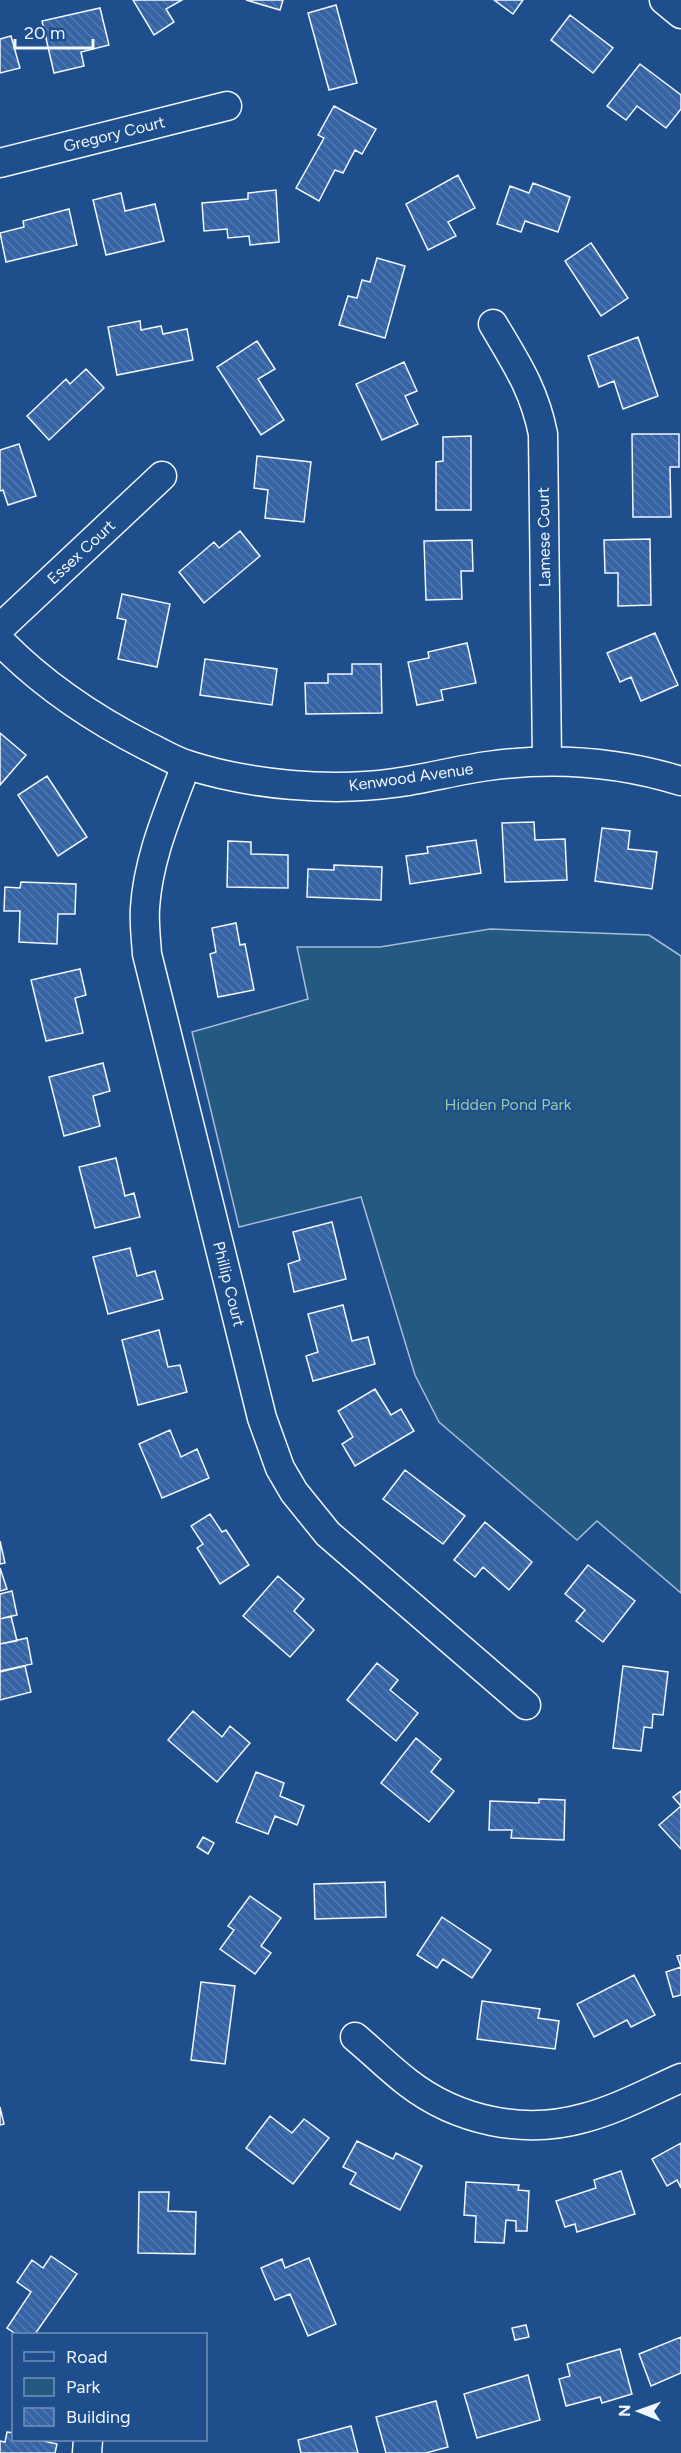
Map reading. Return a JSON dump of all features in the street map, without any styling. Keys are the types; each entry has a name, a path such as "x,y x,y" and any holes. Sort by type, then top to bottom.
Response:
{"street":[{"path":"664,0 681,14"},
{"name":"Gregory Court","path":"0,163 227,106"},
{"name":"Lamese Court","path":"494,324 529,385 537,406 543,434 548,760"},
{"name":"Essex Court","path":"0,628 162,476"},
{"name":"Kenwood Avenue","path":"0,641 27,669 111,728 186,765 216,772 287,784 341,787 394,783 489,766 548,760 616,766 681,781"},
{"name":"Phillip Court","path":"186,765 159,840 150,873 145,908 147,954 259,1406 280,1468 294,1492 328,1534 526,1706"},
{"path":"356,2037 408,2083 438,2102 458,2112 501,2124 536,2126 585,2118 681,2078"}],"green space":[{"name":"Hidden Pond Park","path":"490,929 649,935 681,956 681,1593 597,1521 577,1540 439,1422 415,1375 361,1197 239,1227 192,1032 308,999 297,947 380,947"}],"building":[{"path":"133,0 182,0 166,9 174,22 154,35"},
{"path":"246,0 283,0 280,10"},
{"path":"494,0 523,0 513,14"},
{"path":"336,5 357,83 329,90 308,13"},
{"path":"100,8 109,45 81,52 84,66 54,73 42,21"},
{"path":"570,15 613,48 593,73 551,40"},
{"path":"11,36 20,68 0,73 0,39"},
{"path":"640,64 681,95 681,109 666,128 637,106 626,120 607,106"},
{"path":"334,106 376,129 362,154 355,150 343,173 335,170 319,201 296,188 324,138 318,135"},
{"path":"458,175 475,208 448,222 456,236 428,250 406,204"},
{"path":"533,183 570,197 558,232 525,221 521,232 497,224 510,186 529,193"},
{"path":"276,190 279,242 250,245 249,236 228,238 227,229 204,231 202,203 248,199 248,193"},
{"path":"121,193 125,211 155,204 164,241 106,255 93,200"},
{"path":"69,209 77,245 6,262 0,233 24,227 23,221"},
{"path":"591,243 628,298 601,316 565,261"},
{"path":"377,258 405,266 385,338 339,325 348,296 357,298 362,280 370,282"},
{"path":"140,321 141,330 161,326 163,334 187,329 193,360 117,375 108,327"},
{"path":"638,337 658,396 623,409 614,381 599,387 588,356"},
{"path":"257,341 275,369 258,379 284,420 261,435 217,367"},
{"path":"404,362 417,391 405,396 418,424 382,440 356,384"},
{"path":"86,369 104,388 49,440 27,416 66,379 70,384"},
{"path":"632,434 679,434 679,467 670,467 671,517 633,517"},
{"path":"471,436 471,510 436,510 436,462 443,461 443,437"},
{"path":"19,444 36,496 8,505 3,490 0,491 0,450"},
{"path":"257,456 311,462 304,522 265,518 268,490 254,488"},
{"path":"240,531 260,556 204,603 179,572 214,542 219,548"},
{"path":"650,539 651,605 618,606 618,573 605,573 604,540"},
{"path":"472,540 473,571 461,571 462,599 426,600 424,541"},
{"path":"122,594 170,604 157,667 118,659 126,620 117,618"},
{"path":"655,633 678,685 641,701 631,677 620,682 607,653"},
{"path":"467,643 476,683 441,690 443,700 417,705 408,662 429,658 428,652"},
{"path":"205,659 277,669 272,705 200,695"},
{"path":"352,664 381,664 382,713 306,714 305,683 328,683 328,674 352,674"},
{"path":"0,733 26,755 0,785"},
{"path":"47,776 87,837 58,856 18,795"},
{"path":"534,822 535,840 565,839 567,880 505,882 502,823"},
{"path":"602,828 630,831 628,849 657,852 652,889 595,881"},
{"path":"476,840 481,873 410,884 406,856 428,853 427,847"},
{"path":"228,841 251,842 251,854 288,855 288,888 227,887"},
{"path":"334,865 382,867 381,900 307,897 308,869 334,870"},
{"path":"21,882 76,884 75,914 58,914 57,944 19,942 20,911 4,911 5,887 20,888"},
{"path":"236,923 240,945 245,944 254,990 218,997 210,954 216,952 212,928"},
{"path":"80,969 86,995 75,998 83,1033 46,1041 31,980"},
{"path":"103,1063 110,1091 93,1096 100,1126 64,1136 49,1077"},
{"path":"116,1158 125,1196 134,1193 140,1217 95,1228 79,1167"},
{"path":"332,1222 346,1279 294,1292 288,1264 300,1260 293,1232"},
{"path":"130,1248 137,1276 155,1271 163,1299 108,1314 93,1257"},
{"path":"343,1305 352,1341 368,1337 375,1364 313,1381 306,1356 318,1352 308,1314"},
{"path":"159,1330 168,1367 180,1365 187,1392 138,1405 122,1340"},
{"path":"375,1389 391,1415 401,1409 414,1431 355,1466 342,1444 353,1437 338,1411"},
{"path":"170,1430 181,1457 197,1449 209,1478 162,1498 139,1444"},
{"path":"405,1470 465,1516 443,1544 383,1499"},
{"path":"210,1514 222,1532 226,1530 249,1565 220,1584 197,1548 203,1544 191,1526"},
{"path":"485,1522 532,1562 509,1590 483,1567 475,1577 454,1560"},
{"path":"0,1541 5,1563 0,1564"},
{"path":"588,1565 635,1601 603,1642 576,1621 585,1610 565,1594"},
{"path":"0,1568 7,1589 0,1591"},
{"path":"278,1576 304,1599 294,1611 314,1630 290,1657 243,1616"},
{"path":"12,1591 17,1615 0,1619 0,1594"},
{"path":"11,1616 17,1641 0,1644 0,1619"},
{"path":"27,1638 32,1664 0,1671 0,1644"},
{"path":"377,1663 398,1680 390,1690 418,1713 396,1741 347,1700"},
{"path":"25,1666 31,1692 0,1700 0,1672"},
{"path":"623,1666 668,1672 663,1715 653,1714 652,1728 644,1727 641,1751 613,1748"},
{"path":"193,1711 222,1737 230,1726 250,1743 217,1782 168,1740"},
{"path":"416,1738 441,1759 431,1772 454,1791 429,1822 381,1783"},
{"path":"256,1772 284,1783 280,1796 304,1806 297,1825 275,1816 268,1834 236,1822"},
{"path":"681,1791 681,1806 673,1797"},
{"path":"539,1799 565,1800 564,1840 511,1838 512,1830 489,1830 490,1801 539,1803"},
{"path":"681,1806 681,1849 659,1825"},
{"path":"203,1837 214,1843 208,1854 197,1847"},
{"path":"385,1882 386,1917 315,1919 314,1884"},
{"path":"250,1896 281,1918 261,1946 271,1953 255,1974 220,1949 234,1930 228,1926"},
{"path":"442,1917 491,1950 472,1978 443,1959 437,1968 417,1955"},
{"path":"681,1955 681,1967 677,1956"},
{"path":"681,1967 681,1995 673,1997 666,1972"},
{"path":"634,1975 655,2015 631,2027 627,2020 594,2037 577,2004"},
{"path":"201,1982 235,1986 225,2064 191,2060"},
{"path":"482,2001 540,2009 538,2018 559,2021 555,2049 477,2039"},
{"path":"0,2107 4,2124 0,2125"},
{"path":"270,2116 292,2133 304,2119 329,2138 293,2184 246,2148"},
{"path":"357,2141 393,2159 396,2153 422,2166 400,2210 350,2184 356,2173 343,2167"},
{"path":"681,2143 681,2188 677,2180 667,2186 652,2159"},
{"path":"621,2171 635,2214 577,2232 575,2224 565,2227 556,2201 596,2188 594,2180"},
{"path":"466,2182 519,2185 518,2190 529,2191 527,2231 516,2231 516,2221 506,2220 504,2243 475,2242 476,2216 464,2215"},
{"path":"139,2192 169,2192 168,2211 196,2212 195,2254 138,2253"},
{"path":"51,2256 77,2274 36,2333 14,2333 7,2328 31,2292 17,2282 32,2260 43,2268"},
{"path":"309,2258 336,2324 308,2336 290,2294 275,2300 261,2268 282,2259 285,2268"},
{"path":"526,2325 529,2337 515,2340 512,2328"},
{"path":"681,2337 681,2373 651,2386 639,2354"},
{"path":"620,2349 632,2394 602,2403 600,2397 566,2406 559,2379 570,2376 567,2364"},
{"path":"528,2375 540,2420 477,2438 464,2394"},
{"path":"436,2401 448,2447 426,2453 386,2453 376,2417"},
{"path":"351,2426 358,2453 301,2453 298,2440"},
{"path":"7,2432 12,2433 12,2441 44,2441 57,2444 55,2453 0,2453 0,2441 5,2442"}]}
